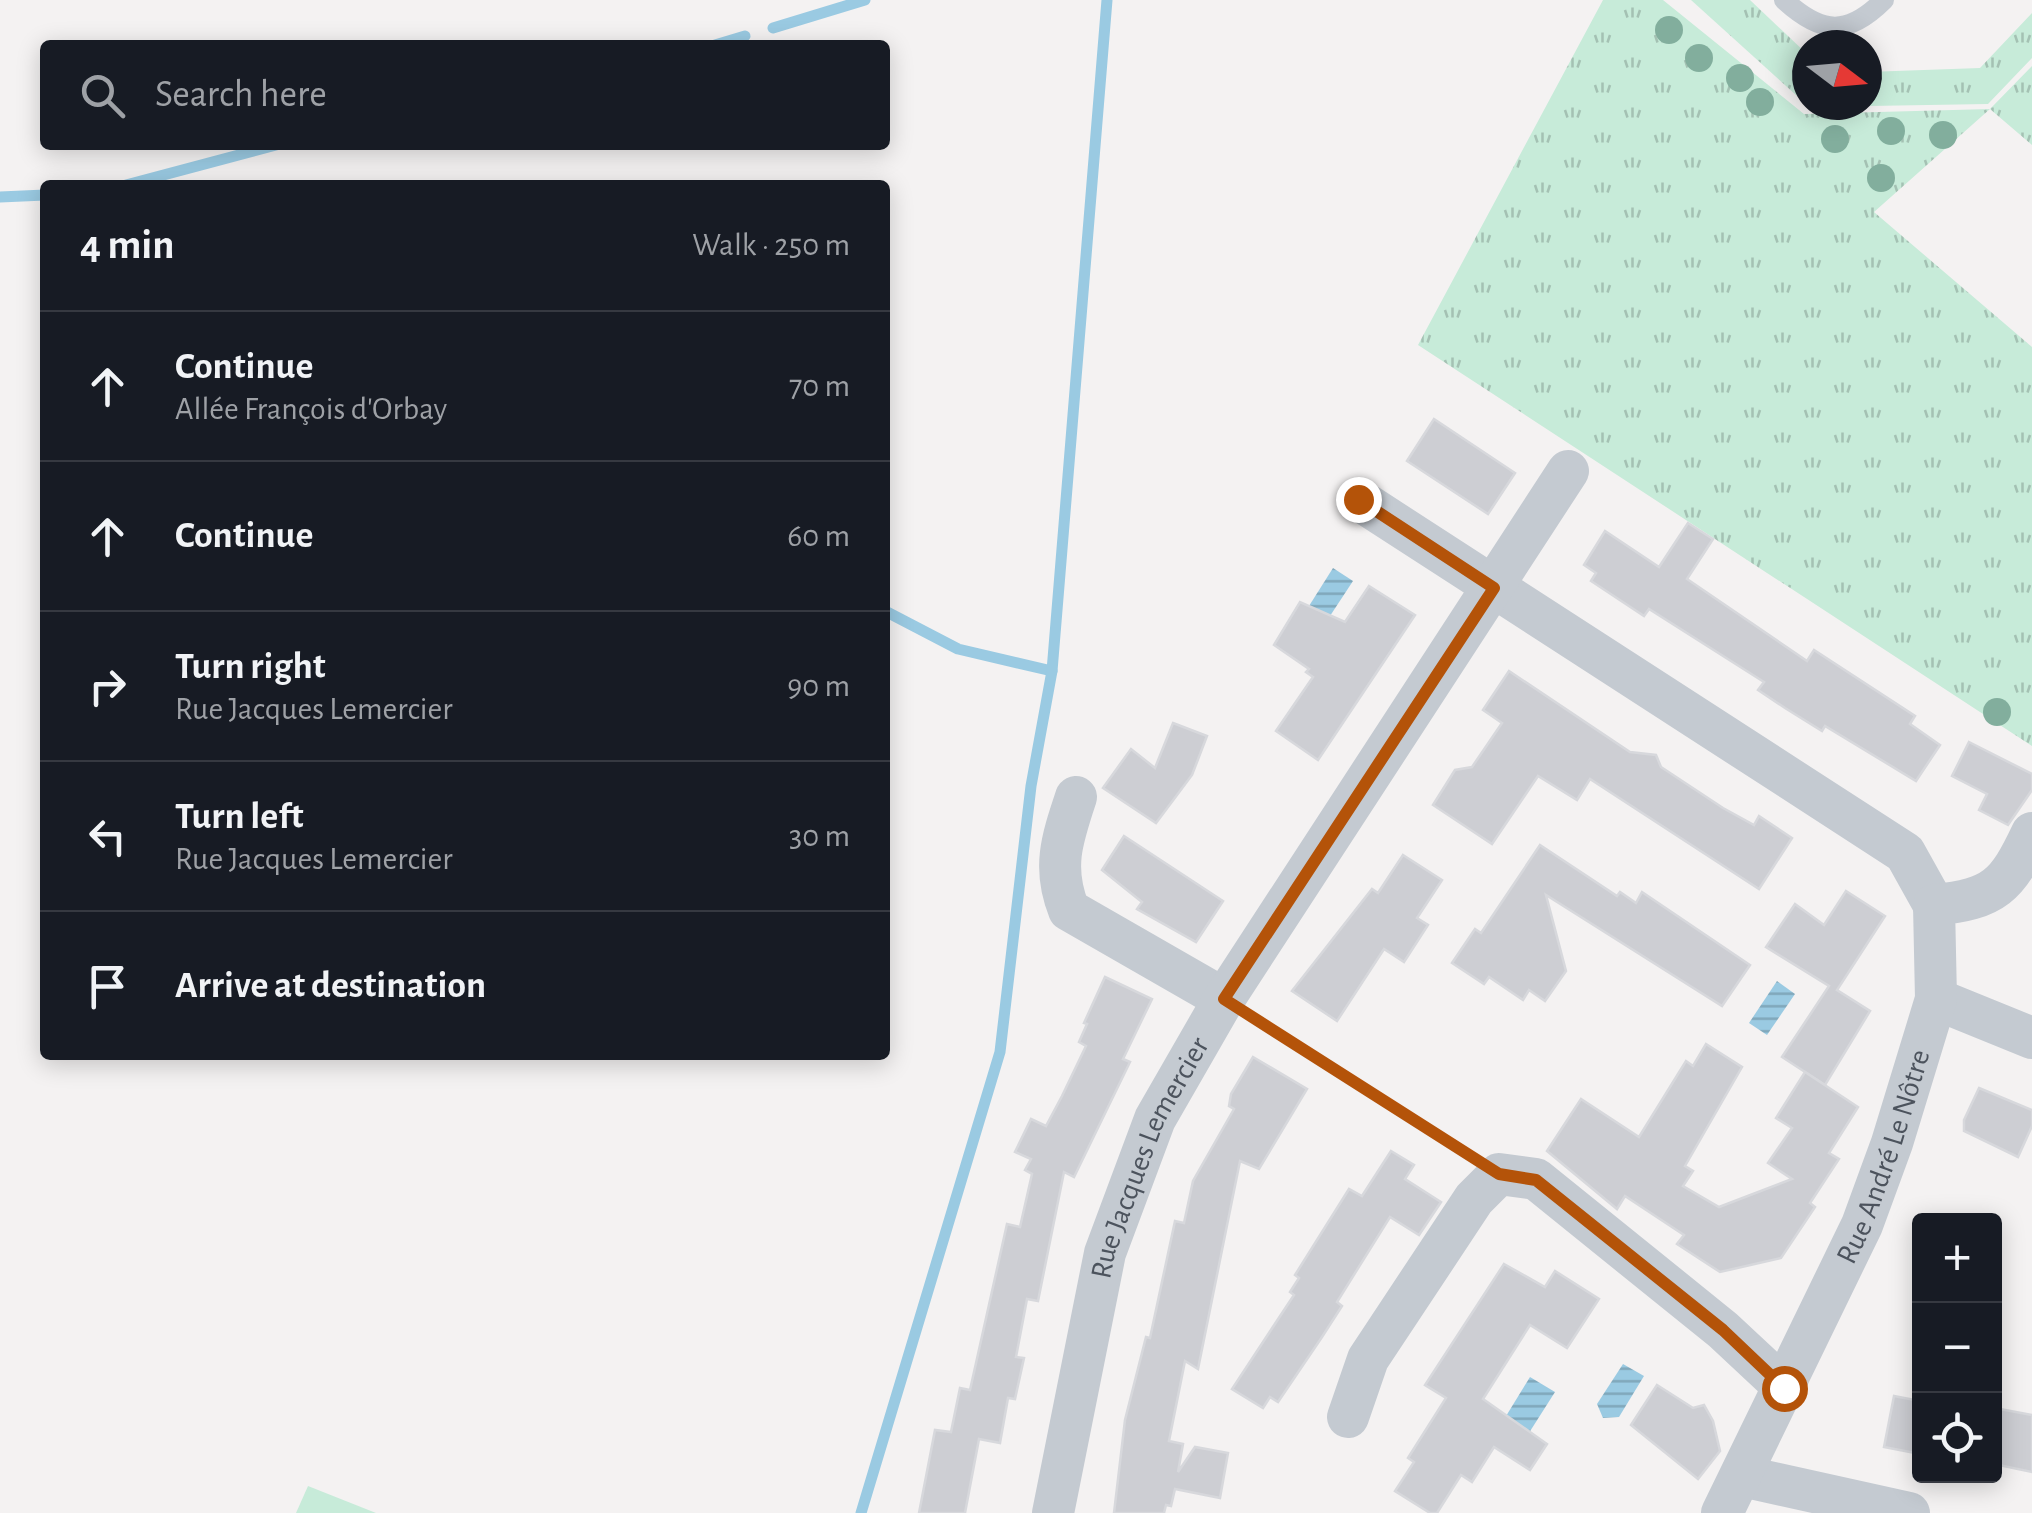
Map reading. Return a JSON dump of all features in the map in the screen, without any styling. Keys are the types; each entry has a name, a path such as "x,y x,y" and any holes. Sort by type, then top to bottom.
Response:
{"street":[{"name":"Rue Jacques Lemercier","path":"1053,1513 1105,1253 1155,1119 1224,999 1568,471"},
{"path":"1358,499 1905,854 1934,905 1970,902 1993,893 2014,872 2032,833"},
{"path":"1076,797 1058,850 1060,886 1069,910 1224,999"},
{"name":"Rue André Le Nôtre","path":"1722,1513 1862,1225 1936,999 1934,905"},
{"path":"1936,999 2032,1038"},
{"path":"1348,1417 1368,1360 1474,1199 1499,1174 1536,1180 1723,1330 1784,1388"},
{"path":"1742,1476 1910,1513"}],"lane":[{"path":"1784,0 1802,17 1829,28 1862,22 1884,0"}],"path":[{"path":"1224,999 1499,1174"}],"green space":[{"path":"1603,0 1663,0 1792,104 1792,120 1882,120 1882,112 1990,109 1874,212 2032,347 2032,746 1418,345"},
{"path":"1691,0 1750,0 1792,40 1792,91"},
{"path":"2032,13 2032,58 1988,104 1882,106 1882,71 1980,68"},
{"path":"2032,66 2032,145 1990,109"},
{"path":"308,1486 376,1513 296,1513"}],"water":[{"path":"1333,568 1353,581 1328,619 1309,606"},
{"path":"1777,981 1795,994 1767,1035 1749,1023"},
{"path":"1623,1364 1644,1376 1619,1417 1603,1418 1597,1404"},
{"path":"1530,1377 1555,1392 1527,1436 1503,1421"}],"building":[{"path":"1434,419 1515,473 1488,514 1407,461"},
{"path":"1688,523 1713,539 1687,579 1807,661 1814,650 1915,716 1910,724 1940,745 1916,781 1825,726 1822,731 1758,690 1764,682 1649,609 1644,616 1591,581 1596,573 1584,565 1605,531 1659,567"},
{"path":"1369,586 1415,615 1318,760 1276,731 1313,677 1306,672 1309,669 1274,645 1300,602 1345,622"},
{"path":"1509,671 1630,752 1656,755 1661,767 1723,808 1754,825 1759,816 1792,838 1759,889 1590,779 1577,800 1538,776 1492,844 1433,805 1455,770 1472,767 1502,723 1483,710"},
{"path":"1173,723 1207,736 1192,775 1156,823 1103,788 1131,749 1155,768"},
{"path":"1969,742 2032,774 2032,790 2008,825 1979,810 1987,794 1952,776"},
{"path":"1124,836 1223,901 1196,942 1137,909 1142,902 1102,870"},
{"path":"1540,845 1617,896 1620,892 1636,903 1642,892 1750,965 1722,1006 1546,895 1566,971 1545,1001 1529,990 1523,1000 1489,977 1484,984 1452,963 1475,929 1481,933"},
{"path":"1403,855 1442,880 1417,918 1428,925 1404,962 1384,949 1337,1021 1292,991 1372,889 1378,893"},
{"path":"1846,891 1885,916 1837,990 1870,1011 1825,1085 1782,1057 1829,986 1766,947 1795,904 1824,925"},
{"path":"1105,977 1152,999 1123,1059 1130,1062 1074,1177 1064,1172 1038,1301 1027,1299 1016,1357 1024,1358 1015,1399 1008,1398 1000,1443 979,1439 965,1513 919,1513 935,1430 951,1432 960,1388 970,1390 1007,1224 1020,1227 1032,1174 1025,1170 1031,1159 1015,1152 1031,1119 1046,1126 1062,1096 1086,1046 1079,1042 1087,1024 1084,1023"},
{"path":"1706,1044 1742,1067 1685,1166 1693,1171 1683,1186 1719,1207 1792,1179 1768,1163 1792,1128 1776,1118 1805,1072 1858,1107 1829,1153 1839,1159 1810,1203 1815,1207 1781,1258 1720,1272 1677,1244 1684,1235 1625,1196 1617,1209 1547,1151 1581,1099 1639,1137 1686,1061 1693,1066"},
{"path":"1253,1057 1307,1089 1259,1169 1240,1161 1198,1369 1185,1361 1169,1441 1183,1444 1178,1472 1195,1447 1228,1453 1220,1498 1175,1489 1171,1506 1166,1505 1164,1513 1114,1513 1125,1420 1146,1337 1150,1338 1175,1221 1184,1223 1193,1181 1234,1109 1229,1106 1231,1094"},
{"path":"1979,1088 2032,1110 2032,1126 2018,1157 1964,1131 1964,1120"},
{"path":"1391,1151 1414,1165 1405,1179 1441,1202 1419,1235 1390,1217 1337,1302 1342,1306 1322,1337 1278,1402 1270,1397 1263,1408 1232,1389 1294,1295 1290,1292 1299,1278 1295,1275 1349,1189 1362,1196"},
{"path":"1504,1264 1545,1287 1555,1271 1599,1299 1567,1348 1530,1325 1483,1399 1547,1444 1530,1470 1494,1447 1472,1482 1461,1475 1437,1513 1430,1513 1395,1491 1414,1462 1408,1458 1446,1398 1425,1385"},
{"path":"1657,1385 1693,1408 1704,1405 1713,1421 1720,1451 1698,1479 1631,1425"},
{"path":"1894,1396 1912,1399 1912,1452 1884,1447"},
{"path":"2002,1409 2032,1415 2032,1472 2002,1466"}],"waterway":[{"path":"773,28 865,0"},
{"path":"861,1513 1000,1052 1031,786 1052,671 1107,0"},
{"path":"732,40 745,36"},
{"path":"145,180 257,150"},
{"path":"0,197 40,195"},
{"path":"890,614 958,649 1052,671"}],"route":[{"path":"1358,499 1494,588 1224,999 1499,1174 1536,1180 1723,1330 1784,1388"}]}
